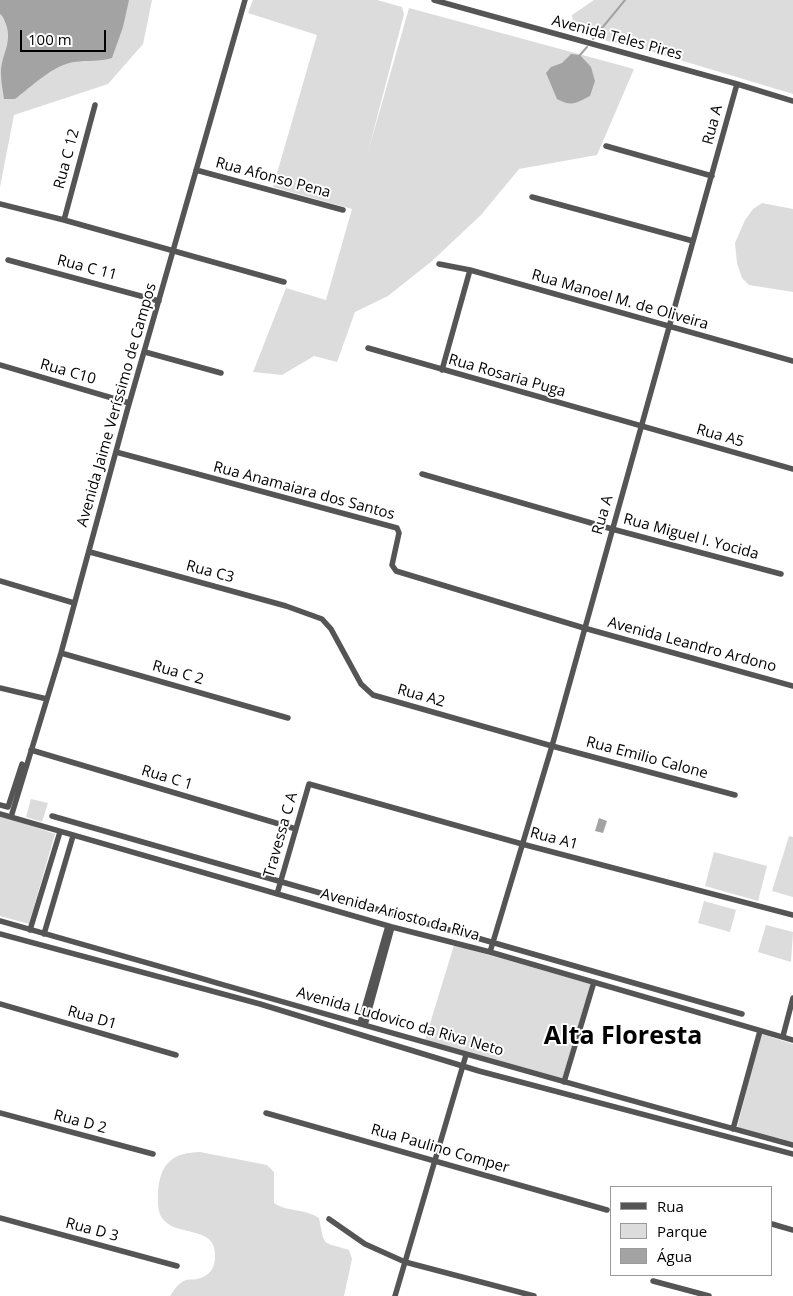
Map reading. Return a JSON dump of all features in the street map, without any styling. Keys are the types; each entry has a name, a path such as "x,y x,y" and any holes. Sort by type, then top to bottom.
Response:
{"street":[{"name":"Avenida Jaime Veríssimo de Campos","path":"11,817 61,653 129,403 246,0"},
{"name":"Avenida Teles Pires","path":"434,0 793,101"},
{"name":"Rua A","path":"490,952 552,746 737,84"},
{"name":"Rua C 12","path":"64,220 95,105"},
{"path":"606,146 712,176"},
{"name":"Rua Afonso Pena","path":"196,170 343,210"},
{"path":"532,197 693,241"},
{"path":"0,204 64,220 284,282"},
{"name":"Rua C 11","path":"8,260 159,301"},
{"name":"Rua Manoel M. de Oliveira","path":"439,264 470,270 793,362"},
{"path":"442,370 470,270"},
{"name":"Rua Rosaria Puga","path":"368,348 640,426"},
{"path":"145,352 221,374"},
{"name":"Rua C10","path":"0,365 129,403"},
{"name":"Rua A5","path":"640,426 793,469"},
{"name":"Rua Anamaiara dos Santos","path":"116,452 397,528 399,533 392,565 396,571 584,628"},
{"name":"Rua Miguel I. Yocida","path":"422,474 612,529 781,574"},
{"name":"Rua C3","path":"90,552 286,606 322,619"},
{"path":"0,582 74,603"},
{"name":"Rua A2","path":"322,619 331,629 361,684 373,694 552,746"},
{"name":"Avenida Leandro Ardono","path":"584,628 793,686"},
{"name":"Rua C 2","path":"61,653 288,718"},
{"path":"0,688 47,699"},
{"name":"Rua Emilio Calone","path":"552,746 736,795"},
{"name":"Rua C 1","path":"31,750 296,829"},
{"path":"0,805 8,807 22,764"},
{"name":"Rua A1","path":"309,784 522,844 793,915"},
{"name":"Travessa C A","path":"277,894 309,784"},
{"name":"Avenida Ariosto da Riva","path":"0,814 390,927 490,952 793,1040"},
{"path":"52,816 742,1014"},
{"path":"30,930 60,832"},
{"path":"44,934 73,836"},
{"name":"Avenida Ludovico da Riva Neto","path":"0,921 466,1055 793,1145"},
{"path":"362,1024 390,927"},
{"path":"0,934 260,1004 462,1066 793,1154"},
{"path":"564,1082 594,982"},
{"path":"783,1036 793,998"},
{"name":"Rua D1","path":"0,1004 176,1055"},
{"path":"733,1129 760,1031"},
{"path":"395,1296 466,1055"},
{"name":"Rua D 2","path":"0,1113 153,1154"},
{"name":"Rua Paulino Comper","path":"266,1113 607,1210"},
{"name":"Rua D 3","path":"0,1218 177,1266"},
{"path":"329,1219 365,1244 405,1262 534,1296"},
{"path":"773,1224 793,1230"},
{"path":"653,1281 709,1296"}],"green space":[{"path":"0,0 152,0 143,44 108,84 14,115 0,187"},
{"path":"253,0 377,0 402,7 404,14 368,152 409,8 634,69 597,155 519,169 481,215 432,261 388,296 355,312 337,362 314,356 282,375 253,372 286,288 326,300 352,209 273,187 317,35 248,13"},
{"path":"594,0 793,0 793,94 640,48 633,43 613,43 574,29 572,15"},
{"path":"762,203 793,209 793,292 749,285 742,278 737,263 735,243 745,220 753,209"},
{"path":"31,799 48,803 42,822 26,817"},
{"path":"0,816 55,834 29,924 0,916"},
{"path":"789,836 793,837 793,897 772,891"},
{"path":"714,852 767,866 758,901 705,886"},
{"path":"704,901 736,910 730,932 698,923"},
{"path":"766,925 793,932 791,962 758,952"},
{"path":"454,945 591,984 562,1079 425,1040"},
{"path":"761,1034 793,1044 793,1142 737,1128"},
{"path":"200,1152 267,1165 274,1172 274,1203 284,1208 307,1213 319,1218 322,1234 326,1242 349,1250 352,1259 344,1296 170,1296 183,1281 197,1279 208,1274 215,1261 214,1247 210,1240 203,1235 168,1224 160,1215 159,1208 159,1183 166,1166 179,1155"}],"water":[{"path":"0,0 129,0 123,27 112,58 74,62 58,67 15,99 4,99 1,68 8,31 0,14"},
{"path":"571,54 580,55 591,67 595,81 590,96 577,102 567,103 557,99 546,73 551,67 562,63"},
{"path":"599,818 607,821 603,833 595,831"}],"waterway":[{"path":"593,39 625,0"},
{"path":"580,55 587,47"}],"district":[{"name":"Alta Floresta","path":"623,1037"}]}
